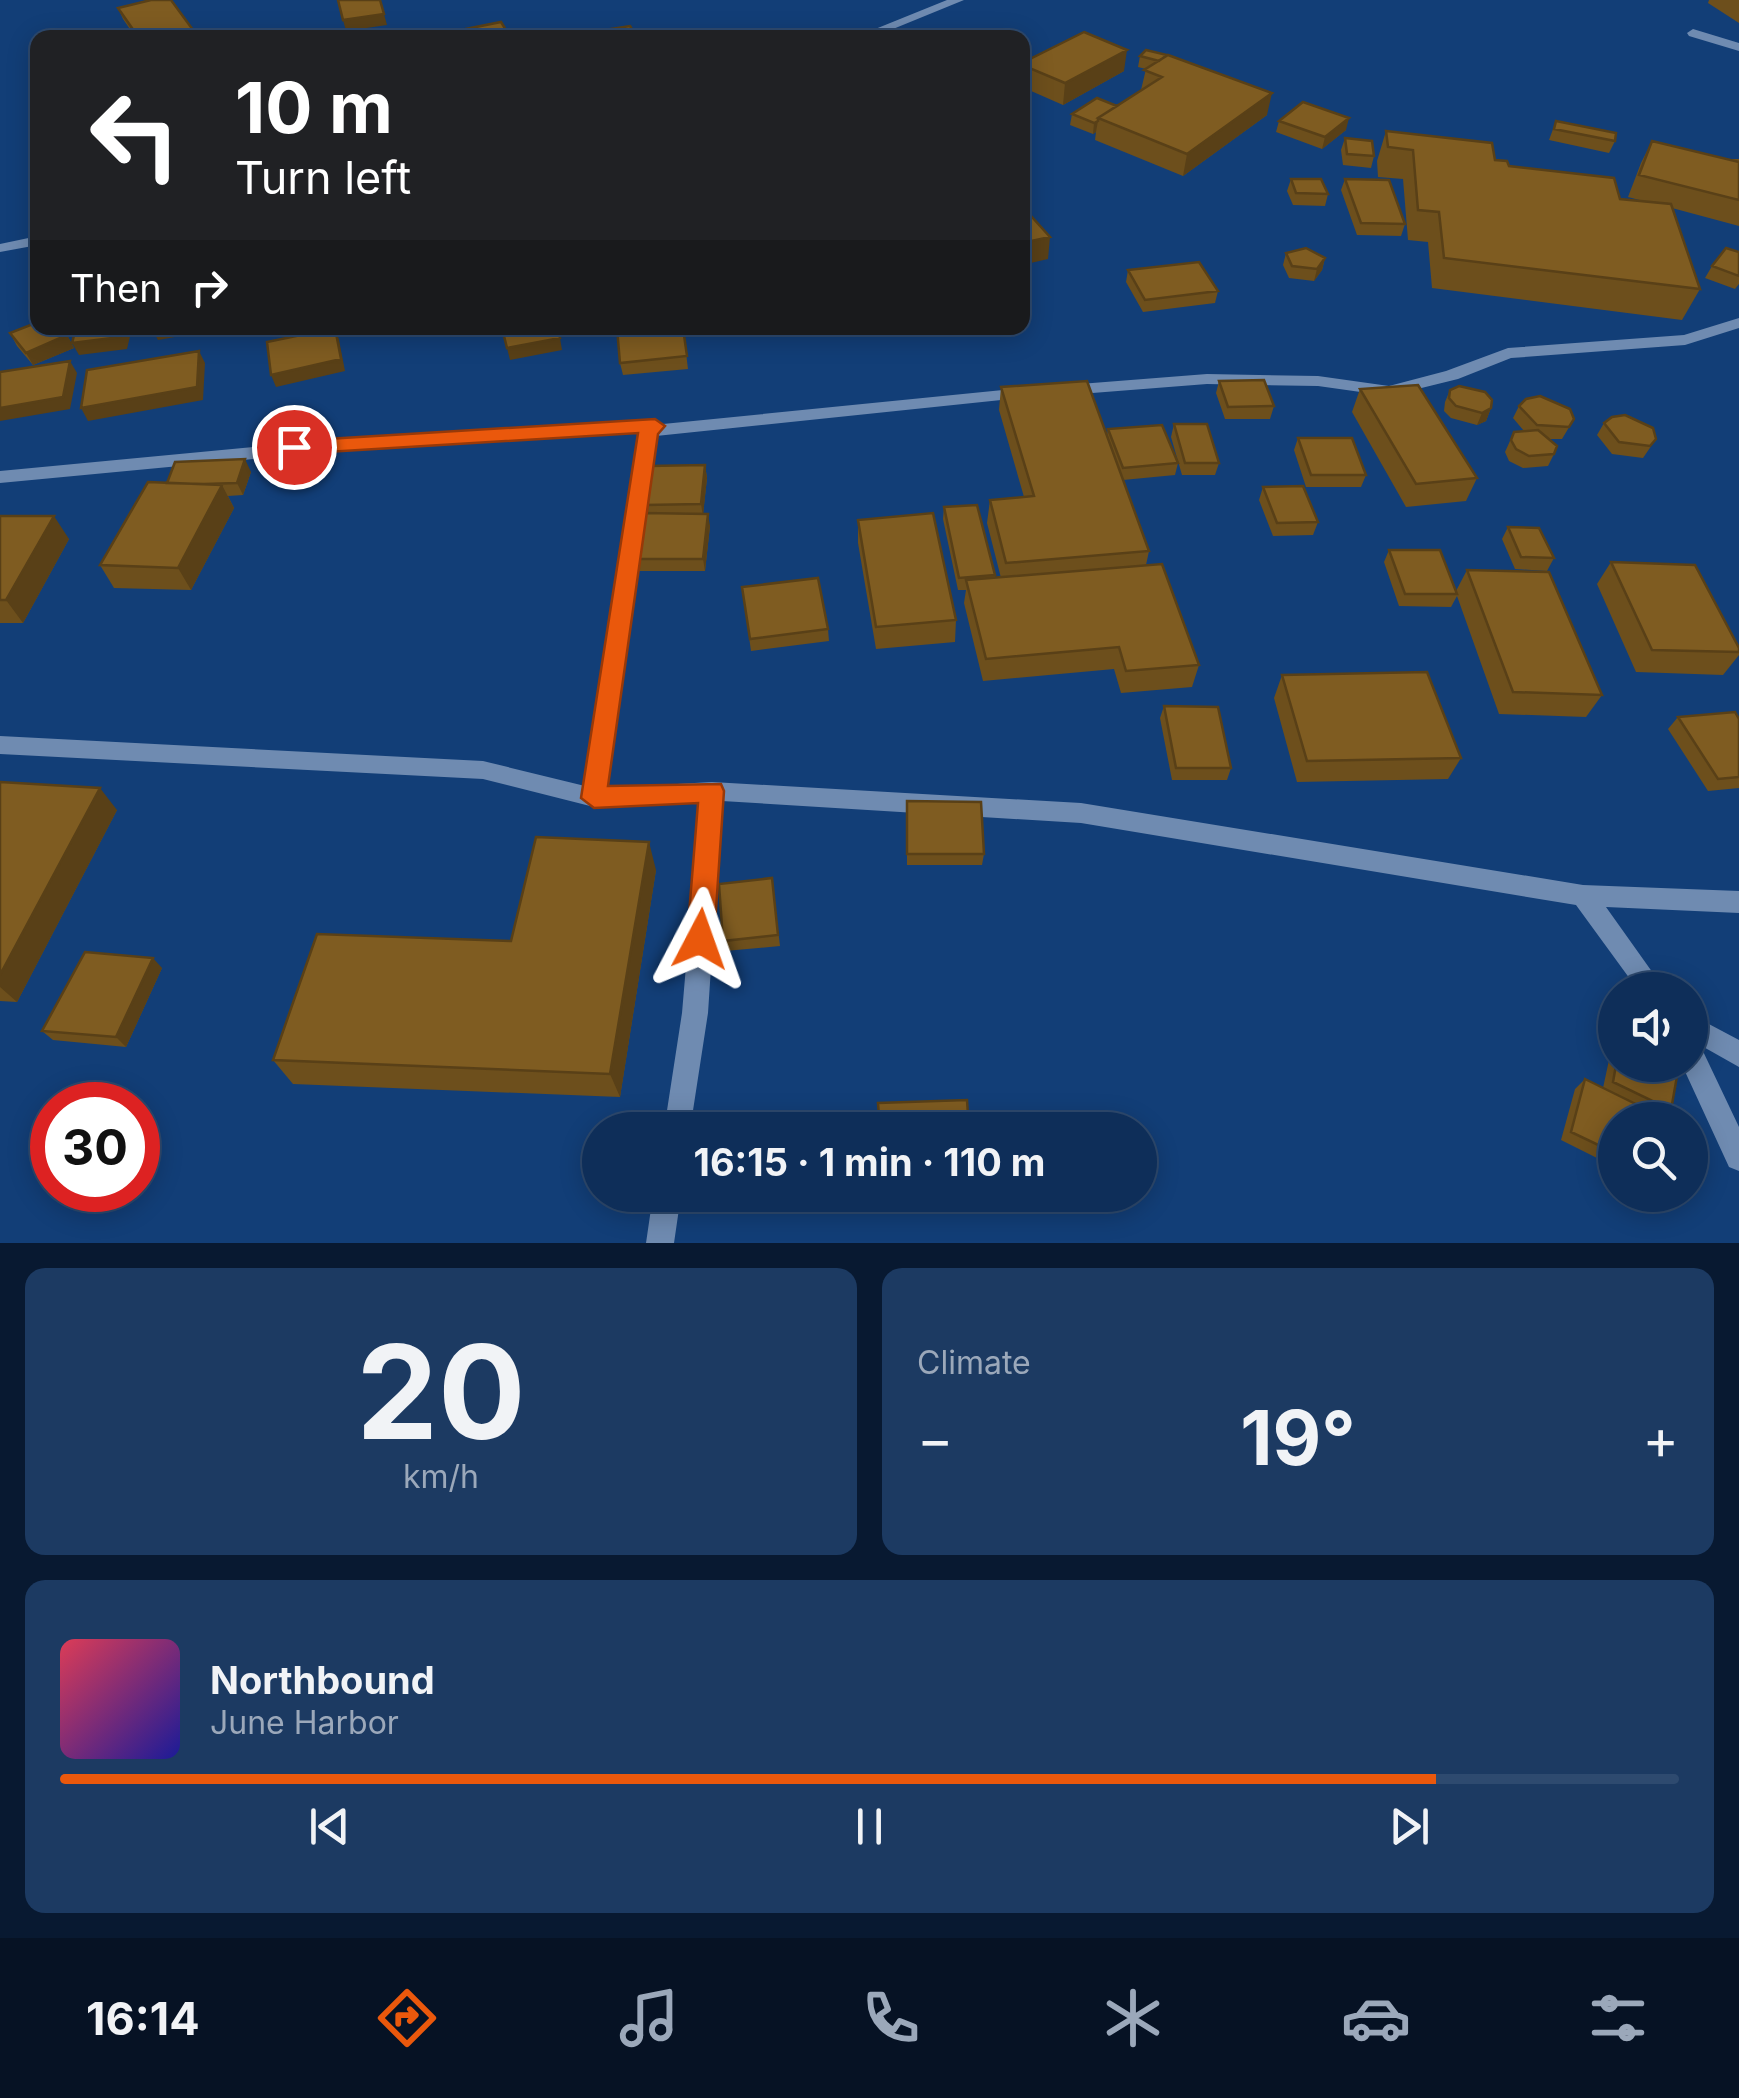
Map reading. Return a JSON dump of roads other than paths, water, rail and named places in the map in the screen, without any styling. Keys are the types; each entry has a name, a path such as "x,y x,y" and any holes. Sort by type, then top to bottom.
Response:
{"street":[{"path":"880,30 958,0"},
{"path":"1693,33 1739,47"},
{"path":"0,248 30,242"},
{"path":"648,432 1000,395 1207,379 1318,381 1388,391 1452,376 1508,353 1685,340 1739,323"},
{"path":"0,478 385,440 655,426 648,432 594,798"},
{"path":"0,745 482,770 594,798 712,791 1081,813 1583,896 1739,902"},
{"path":"680,1112 695,1013 712,791"},
{"path":"1583,896 1640,972"},
{"path":"1708,1036 1739,1054"},
{"path":"1704,1082 1739,1157"},
{"path":"660,1243 665,1212"}]}
